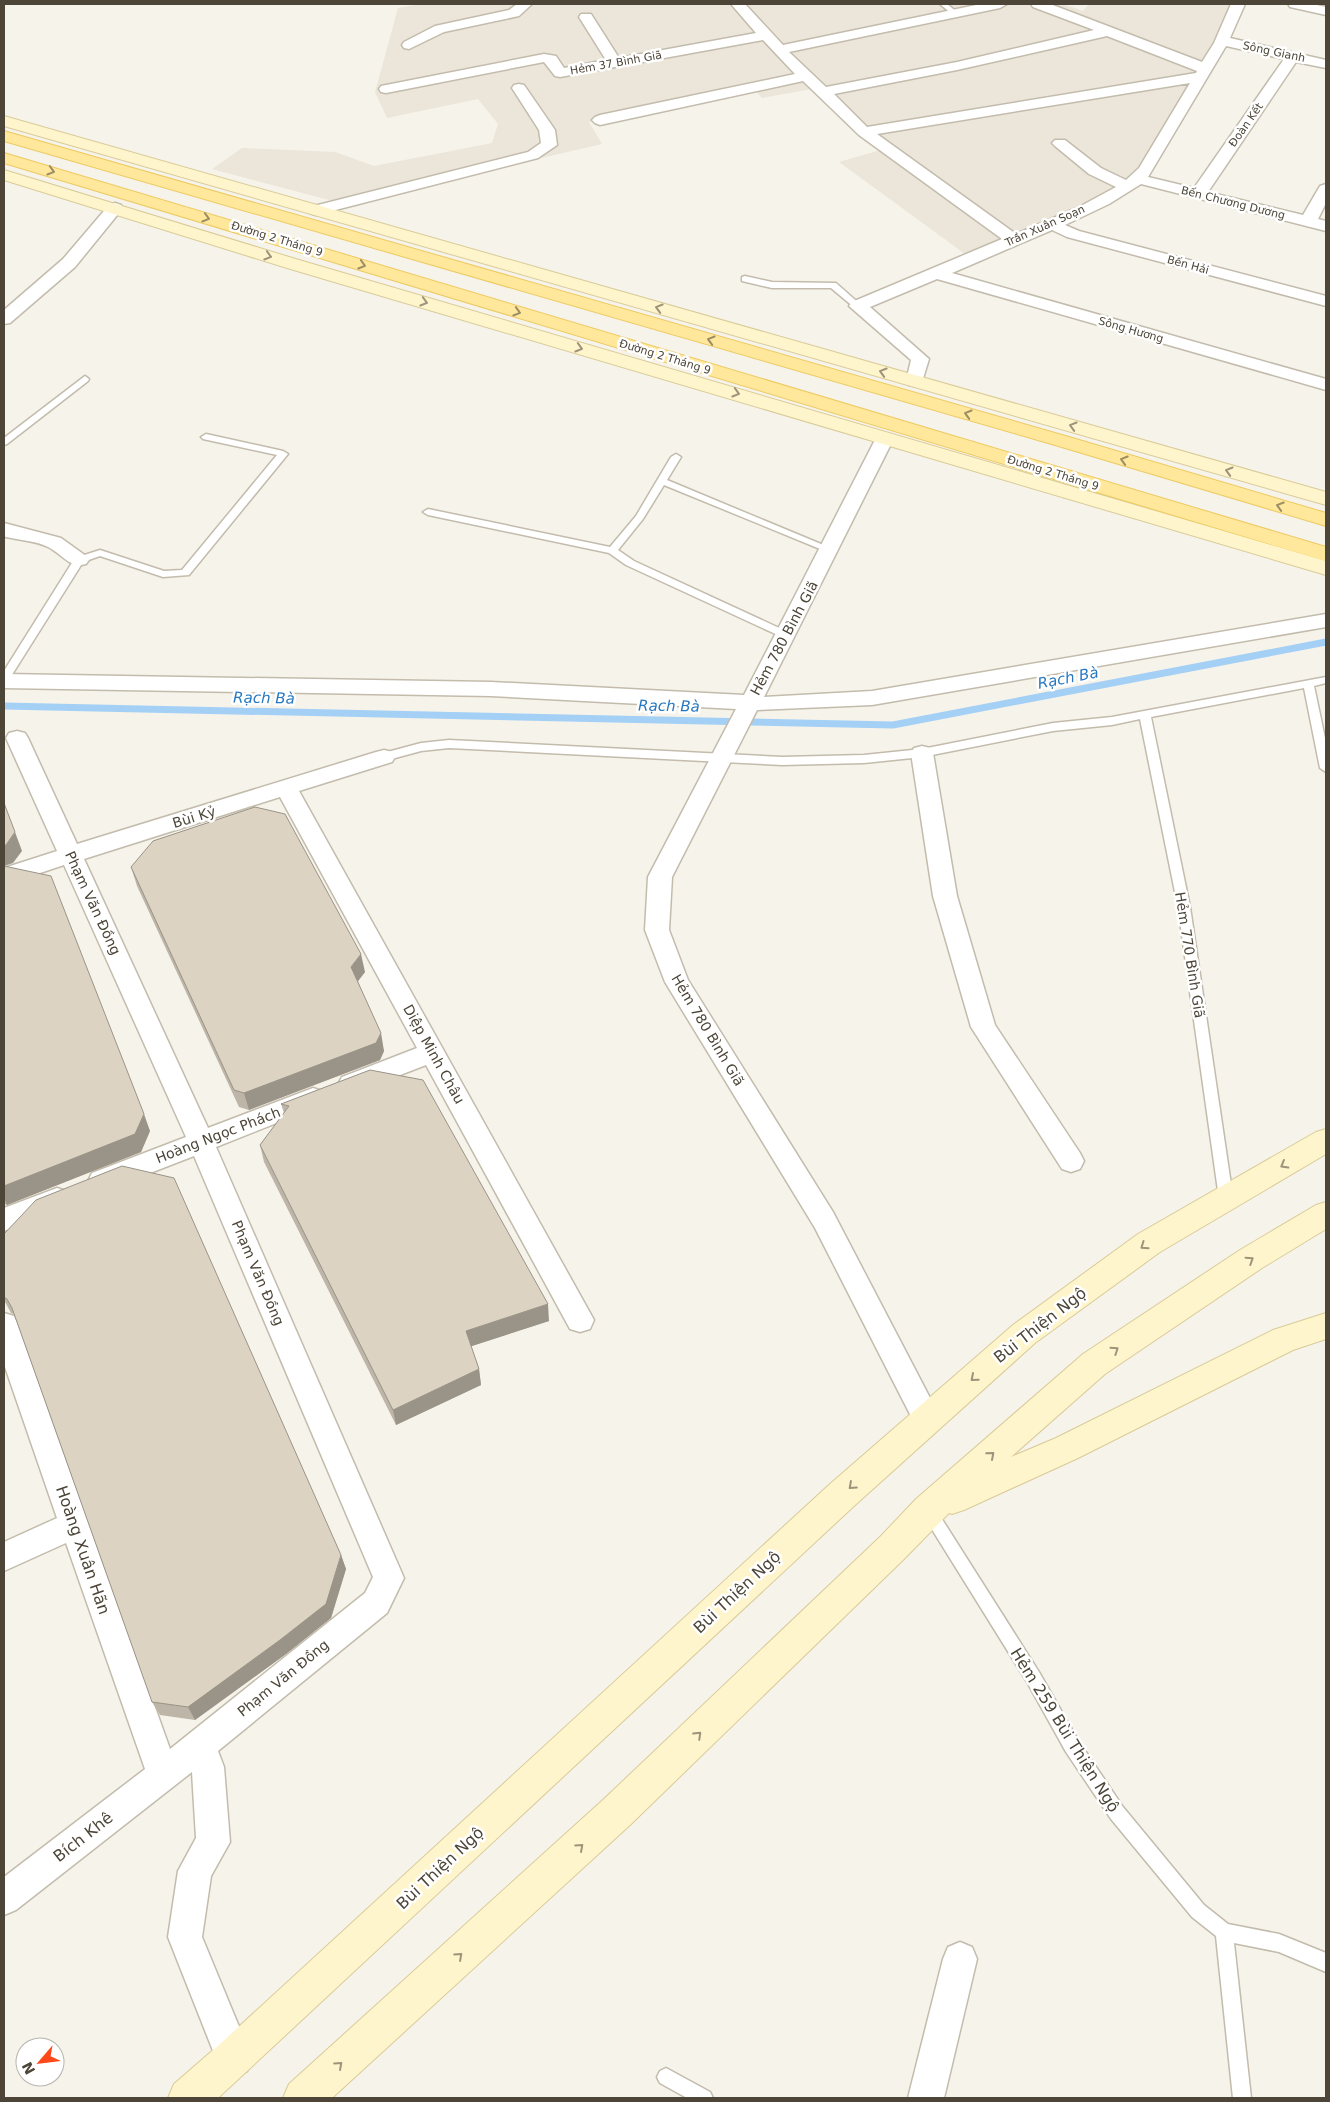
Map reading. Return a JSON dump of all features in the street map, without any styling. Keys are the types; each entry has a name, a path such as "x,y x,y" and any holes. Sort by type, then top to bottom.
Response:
{"main road":[{"name":"Đường 2 Tháng 9","path":"4,121 151,171 821,363 915,381 1326,499"},
{"name":"Đường 2 Tháng 9","path":"4,136 316,210 821,363 1062,441 1326,520"},
{"name":"Đường 2 Tháng 9","path":"4,158 293,264 778,398 1326,554"},
{"path":"118,200 151,171"},
{"name":"Đường 2 Tháng 9","path":"4,175 118,200"},
{"name":"Đường 2 Tháng 9","path":"778,398 884,440 1326,568"},
{"name":"Bùi Thiện Ngộ","path":"188,2098 234,2058 842,1495 1024,1334 1148,1243 1326,1140"},
{"path":"303,2098 617,1812 893,1547 928,1510 1094,1364 1251,1259 1326,1214"},
{"path":"928,1510 1067,1448 1284,1340 1326,1326"}],"street":[{"path":"409,45 440,29 514,13 525,4"},
{"path":"738,4 779,50 864,132 1014,240"},
{"path":"779,50 948,8 1000,4"},
{"path":"1038,4 1110,31 1204,73"},
{"path":"1133,183 1204,73 1222,41 1238,4"},
{"path":"1295,4 1326,10"},
{"path":"586,17 615,63"},
{"path":"823,92 957,66 1110,31"},
{"name":"Hẻm 37 Bình Giã","path":"386,89 544,58 551,60 560,73 766,35"},
{"name":"Sông Gianh","path":"1222,41 1326,64"},
{"name":"Đoàn Kết","path":"1198,193 1293,56"},
{"path":"864,132 1204,73"},
{"path":"600,120 807,76"},
{"path":"316,210 533,155 549,145 547,130 519,88"},
{"name":"Bến Chương Dương","path":"1060,143 1095,171 1133,183 1198,193 1326,226"},
{"name":"Trần Xuân Soạn","path":"858,306 1051,224 1133,183"},
{"path":"1308,222 1326,189"},
{"path":"4,319 69,263 118,200"},
{"name":"Bến Hải","path":"1051,224 1073,234 1326,301"},
{"name":"Sông Hương","path":"936,274 1326,385"},
{"path":"858,306 920,359 915,381"},
{"name":"Hẻm 780 Bình Giã","path":"884,440 828,549 824,563 660,877 657,930 677,982 824,1220 926,1420"},
{"path":"4,529 13,534 54,542 80,560"},
{"path":"4,680 491,689 771,704 872,698 1326,620"},
{"name":"Phạm Văn Đồng","path":"17,738 201,1141 389,1578 376,1603 163,1775"},
{"path":"922,753 945,896 983,1027 1071,1161"},
{"name":"Bùi Kỷ","path":"4,877 70,854 287,789 384,757"},
{"name":"Diệp Minh Châu","path":"287,789 580,1320"},
{"name":"Hoàng Ngọc Phách","path":"4,1220 201,1141 433,1052"},
{"name":"Hoàng Xuân Hãn","path":"4,1325 163,1775"},
{"path":"4,1557 74,1525"},
{"path":"200,1745 208,1766 213,1842 196,1871 185,1938 234,2058"},
{"name":"Bích Khê","path":"4,1898 163,1775"},
{"path":"926,2098 960,1959"}],"lane":[{"path":"745,279 772,285 833,285 858,306"},
{"path":"4,442 85,379"},
{"path":"4,680 80,560 100,553 163,574 185,573 284,454 206,437"},
{"path":"612,551 640,517 676,457"},
{"path":"662,481 828,549"},
{"path":"428,512 612,551 630,563 786,634"},
{"path":"384,757 421,747 449,744 800,760 864,759 922,753 1053,727 1112,721 1326,680"},
{"path":"1308,684 1326,768"},
{"name":"Hẻm 770 Bình Giã","path":"1144,715 1184,907 1226,1198"},
{"name":"Hẻm 259 Bùi Thiện Ngộ","path":"928,1510 1033,1677 1072,1746 1116,1814 1198,1911 1224,1932 1279,1943 1321,1959 1326,1963"},
{"path":"1224,1932 1242,2098"},
{"path":"666,2077 704,2098"}],"shaded area":[{"path":"420,4 1063,4 1083,11 1089,4 1239,4 1226,37 1145,181 1128,192 976,262 839,162 884,149 812,89 762,98 753,88 589,122 602,144 344,204 212,169 242,148 335,152 374,166 492,143 498,124 478,99 387,118 375,92 398,8"}],"building":[{"path":"4,803 15,832 4,846"},
{"path":"255,807 285,814 361,954 351,967 381,1033 376,1043 244,1093 234,1090 131,867 153,841"},
{"path":"4,866 51,876 144,1114 135,1134 4,1186"},
{"path":"370,1070 423,1080 548,1304 466,1331 479,1369 393,1410 260,1145 289,1106 281,1104"},
{"path":"122,1166 174,1178 341,1555 326,1604 188,1707 152,1702 12,1308 4,1297 4,1234 36,1200"}],"waterway":[{"name":"Rạch Bà","path":"4,706 893,725 1326,642"}]}
